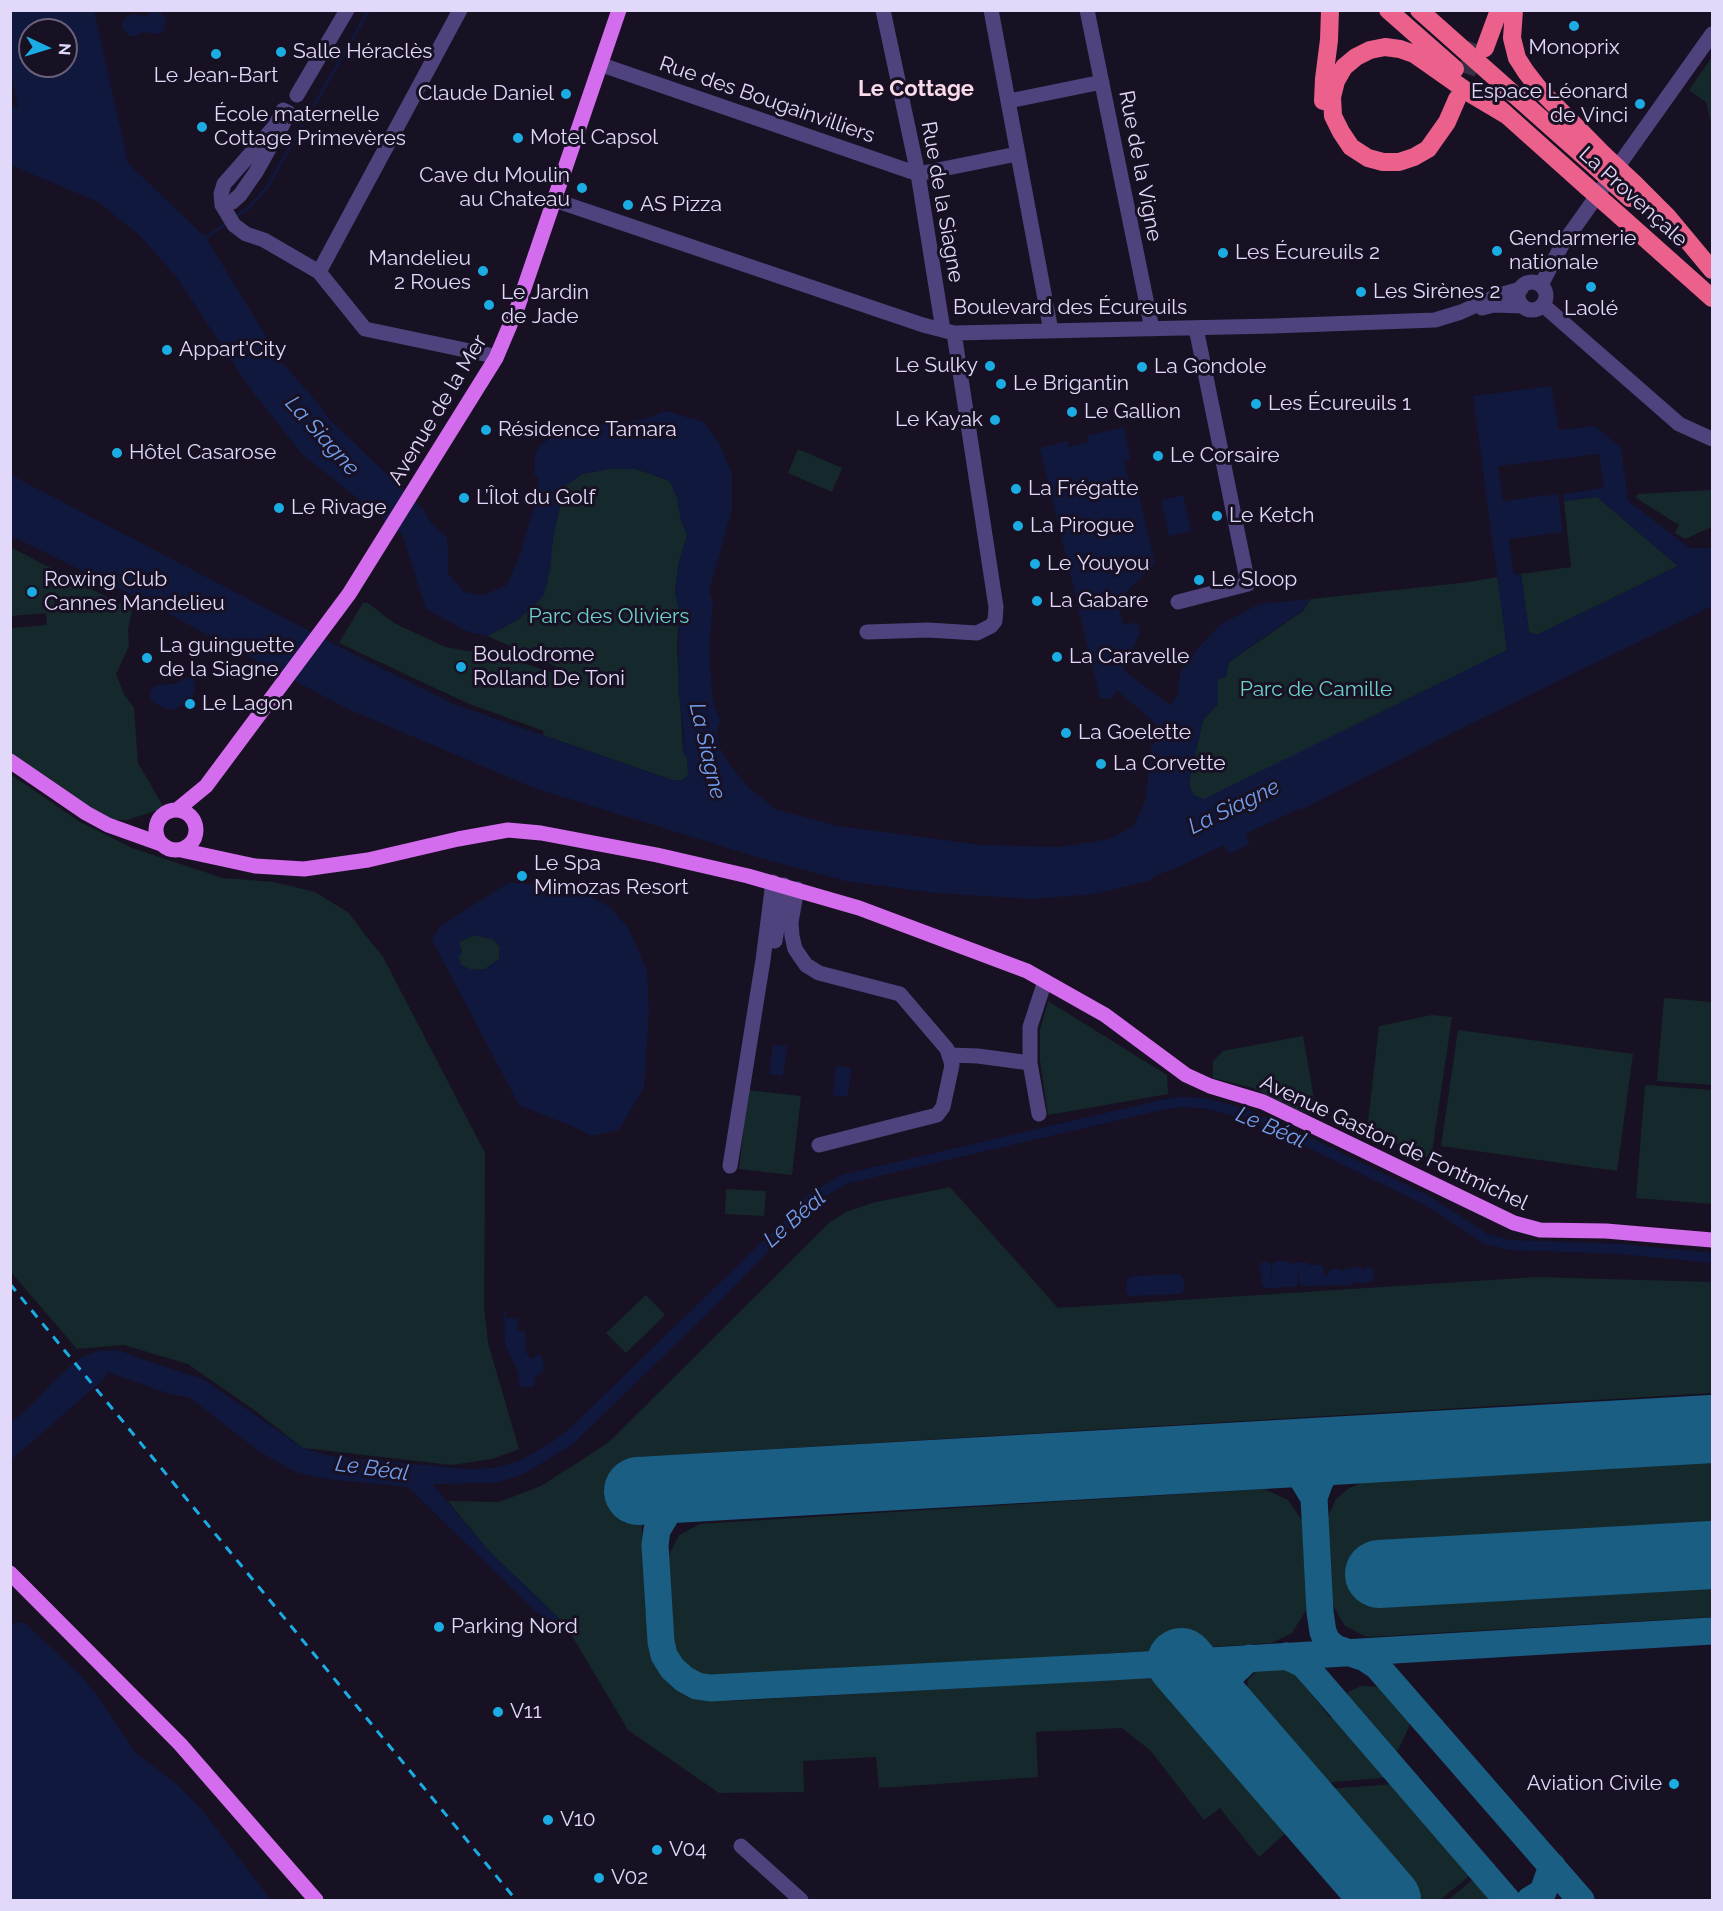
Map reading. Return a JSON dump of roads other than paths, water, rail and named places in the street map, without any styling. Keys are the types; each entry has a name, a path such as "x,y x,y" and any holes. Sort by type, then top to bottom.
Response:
{"highway":[{"path":"1330,10 1324,79 1324,115 1332,136 1345,152 1364,165 1382,170 1400,170 1419,164 1443,143 1460,101 1428,149 1399,162 1383,162 1368,158 1351,147 1341,132 1333,116 1332,97 1336,81 1344,67 1356,57 1370,50 1385,47 1414,54 1471,94 1508,116"},
{"name":"La Provençale","path":"1388,10 1713,298"},
{"name":"La Provençale","path":"1419,10 1601,162 1713,271"},
{"path":"1489,10 1481,46 1499,10"},
{"path":"1514,10 1512,38 1517,58 1540,90 1601,162"}],"main road":[{"name":"Avenue de la Mer","path":"206,786 353,587 496,358 518,306 619,10"},
{"path":"10,761 86,813 118,830 170,849 182,850 192,843 206,786"},
{"path":"118,830 136,828 159,818 168,811 178,809 206,786"},
{"path":"178,809 190,815 211,856"},
{"path":"159,818 156,834 161,844"},
{"name":"Avenue Gaston de Fontmichel","path":"182,850 271,868 304,869 368,860 508,830 541,833 657,855 785,886 870,912 1009,964 1046,981 1106,1015 1186,1075 1210,1086 1271,1106 1514,1223 1540,1230 1606,1231 1713,1240"},
{"path":"10,1573 65,1625 81,1635 123,1673 172,1722 253,1810 327,1900"},
{"path":"65,1625 75,1640 117,1678 180,1744 315,1900"}],"street":[{"path":"297,95 347,10"},
{"path":"319,272 460,10"},
{"name":"Rue de la Siagne","path":"867,632 928,630 977,633 991,626 995,621 996,607 948,331 883,10"},
{"path":"991,10 1051,331"},
{"name":"Rue de la Vigne","path":"1087,10 1152,329"},
{"path":"1541,285 1562,245 1708,37"},
{"name":"Rue des Bougainvilliers","path":"602,65 918,174"},
{"path":"1009,101 1101,82"},
{"path":"289,113 271,149 240,195 232,202 228,215 246,234 264,240 319,272 365,329 496,358"},
{"path":"918,174 1017,154"},
{"name":"Boulevard des Écureuils","path":"554,200 948,331 1152,329 1435,320 1494,305 1523,306"},
{"path":"1532,282 1541,285 1546,297 1543,305 1532,310 1523,306 1518,297 1521,288 1532,282"},
{"name":"Boulevard des Écureuils","path":"1461,312 1493,297 1521,288"},
{"path":"1543,305 1679,424 1713,440"},
{"path":"1178,602 1248,584 1196,328"},
{"path":"730,1166 763,960 772,961 785,886"},
{"path":"785,886 795,948 806,965 819,973 896,991 905,998 947,1049 952,1065 943,1107 937,1115 819,1145"},
{"path":"1039,1114 1030,1063 1030,1027 1046,981"},
{"path":"949,1055 978,1056 1030,1063"},
{"path":"741,1846 801,1900"}],"water":[{"name":"La Siagne","path":"11,11 94,11 128,163 206,238 281,361 326,413 324,414 423,509 431,523 446,536 448,573 464,592 483,595 507,585 520,554 536,501 538,477 534,474 535,455 539,446 565,427 621,423 645,419 666,411 704,422 719,443 732,473 732,509 709,591 713,603 709,649 713,702 720,720 717,732 719,746 730,765 748,787 775,809 837,826 983,845 1060,847 1109,839 1133,827 1146,799 1151,748 1158,738 1156,724 1117,690 1111,699 1100,698 1040,448 1068,441 1069,447 1088,442 1087,436 1124,427 1130,459 1124,461 1131,492 1138,491 1155,564 1117,601 1123,625 1137,622 1140,633 1123,670 1170,705 1177,696 1180,673 1199,647 1220,625 1259,604 1311,599 1303,610 1229,662 1226,677 1218,679 1218,704 1203,720 1189,783 1193,795 1204,799 1507,650 1473,396 1551,386 1559,430 1595,426 1621,448 1628,501 1690,548 1712,548 1712,606 1456,731 1303,809 1245,834 1250,844 1229,854 1224,845 1155,876 1152,880 1094,894 1033,899 935,893 845,881 760,858 534,788 348,709 144,601 11,536 11,475 361,658 456,705 672,780 683,780 688,775 687,758 683,753 684,735 678,689 679,610 675,593 678,566 687,534 670,481 637,469 608,469 582,474 564,487 553,538 550,571 543,597 520,618 503,628 487,636 466,631 426,609 402,534 302,454 249,387 176,276 139,235 98,202 11,165 10,104 18,108 11,74","holes":["1599,454 1604,488 1563,494 1564,501 1597,497 1678,566 1537,635 1529,632 1521,574 1514,575 1509,539 1563,532 1558,494 1503,501 1498,466"]},
{"path":"152,12 161,13 166,20 164,31 159,34 142,32 130,36 123,29 122,25 126,17 134,14 145,17"},
{"path":"1183,495 1191,531 1169,536 1161,500"},
{"path":"190,676 194,679 195,689 192,698 186,704 175,709 166,709 151,701 150,692 155,685 174,684"},
{"path":"510,882 533,885 554,894 586,894 610,907 629,929 647,971 649,1011 644,1087 619,1130 591,1136 519,1105 432,940 440,926","holes":["474,935 493,939 500,947 499,959 485,969 472,970 460,965 458,957 462,953 459,942"]},
{"path":"773,1045 787,1046 783,1076 769,1074"},
{"path":"836,1066 851,1068 848,1097 833,1095"},
{"path":"806,1199 810,1199 810,1203 778,1241 721,1300 573,1444 522,1475 494,1483 432,1484 488,1550 565,1624 556,1631 408,1487 326,1479 296,1472 260,1452 189,1397 173,1395 107,1372 103,1380 11,1460 11,1423 80,1358 98,1351 118,1350 203,1379 303,1448 330,1456 466,1469 495,1468 519,1461 568,1430"},
{"path":"1180,1274 1185,1290 1180,1294 1130,1296 1126,1293 1127,1279 1133,1276"},
{"path":"504,1311 507,1311 506,1318 518,1319 517,1331 525,1331 528,1357 533,1359 539,1353 542,1358 544,1368 542,1373 535,1377 534,1387 520,1387 518,1372 505,1344"},
{"path":"16,1622 26,1624 79,1674 97,1695 135,1752 179,1786 203,1811 271,1900 11,1900 10,1627"}],"waterway":[{"path":"236,216 249,208 267,187 369,10"},
{"path":"204,239 228,222"},
{"name":"Le Béal","path":"801,1208 810,1199 845,1179 1157,1106 1178,1102 1204,1103 1246,1114 1298,1137 1428,1201 1486,1239 1510,1245 1622,1249 1712,1258"},
{"path":"1264,1267 1266,1267 1267,1283 1277,1283 1277,1266 1284,1266 1285,1282 1293,1282 1292,1268 1304,1267 1304,1281 1312,1281 1312,1270 1319,1270 1320,1281 1333,1280 1333,1274 1339,1274 1339,1280 1349,1280 1348,1273 1359,1272 1359,1278 1369,1277 1369,1272"}],"tunnel":[{"path":"1457,99 1477,44"}],"railway":[{"path":"10,1284 516,1900"}],"place":[{"name":"Monoprix","path":"1574,26"},
{"name":"Salle Héraclès","path":"281,52"},
{"name":"Le Jean-Bart","path":"216,54"},
{"name":"Claude Daniel","path":"566,94"},
{"name":"Espace Léonard de Vinci","path":"1640,104"},
{"name":"École maternelle Cottage Primevères","path":"202,127"},
{"name":"Motel Capsol","path":"518,138"},
{"name":"Cave du Moulin au Chateau","path":"582,188"},
{"name":"AS Pizza","path":"628,205"},
{"name":"Gendarmerie nationale","path":"1497,251"},
{"name":"Les Écureuils 2","path":"1223,253"},
{"name":"Mandelieu 2 Roues","path":"483,271"},
{"name":"Laolé","path":"1591,287"},
{"name":"Les Sirènes 2","path":"1361,292"},
{"name":"Le Jardin de Jade","path":"489,305"},
{"name":"Appart'City","path":"167,350"},
{"name":"Le Sulky","path":"990,366"},
{"name":"La Gondole","path":"1142,367"},
{"name":"Le Brigantin","path":"1001,384"},
{"name":"Les Écureuils 1","path":"1256,404"},
{"name":"Le Gallion","path":"1072,412"},
{"name":"Le Kayak","path":"995,420"},
{"name":"Résidence Tamara","path":"486,430"},
{"name":"Hôtel Casarose","path":"117,453"},
{"name":"Le Corsaire","path":"1158,456"},
{"name":"La Frégatte","path":"1016,489"},
{"name":"L’Îlot du Golf","path":"464,498"},
{"name":"Le Rivage","path":"279,508"},
{"name":"Le Ketch","path":"1217,516"},
{"name":"La Pirogue","path":"1018,526"},
{"name":"Le Youyou","path":"1035,564"},
{"name":"Le Sloop","path":"1199,580"},
{"name":"Rowing Club Cannes Mandelieu","path":"32,592"},
{"name":"La Gabare","path":"1037,601"},
{"name":"La Caravelle","path":"1057,657"},
{"name":"La guinguette de la Siagne","path":"147,658"},
{"name":"Boulodrome Rolland De Toni","path":"461,667"},
{"name":"Le Lagon","path":"190,704"},
{"name":"La Goelette","path":"1066,733"},
{"name":"La Corvette","path":"1101,764"},
{"name":"Le Spa Mimozas Resort","path":"522,876"},
{"name":"Parking Nord","path":"439,1627"},
{"name":"V11","path":"498,1712"},
{"name":"Aviation Civile","path":"1674,1784"},
{"name":"V10","path":"548,1820"},
{"name":"V04","path":"657,1850"},
{"name":"V02","path":"599,1878"}],"district":[{"name":"Le Cottage","path":"916,89"}],"park label":[{"name":"Parc des Oliviers","path":"609,617"},
{"name":"Parc de Camille","path":"1316,690"}]}
